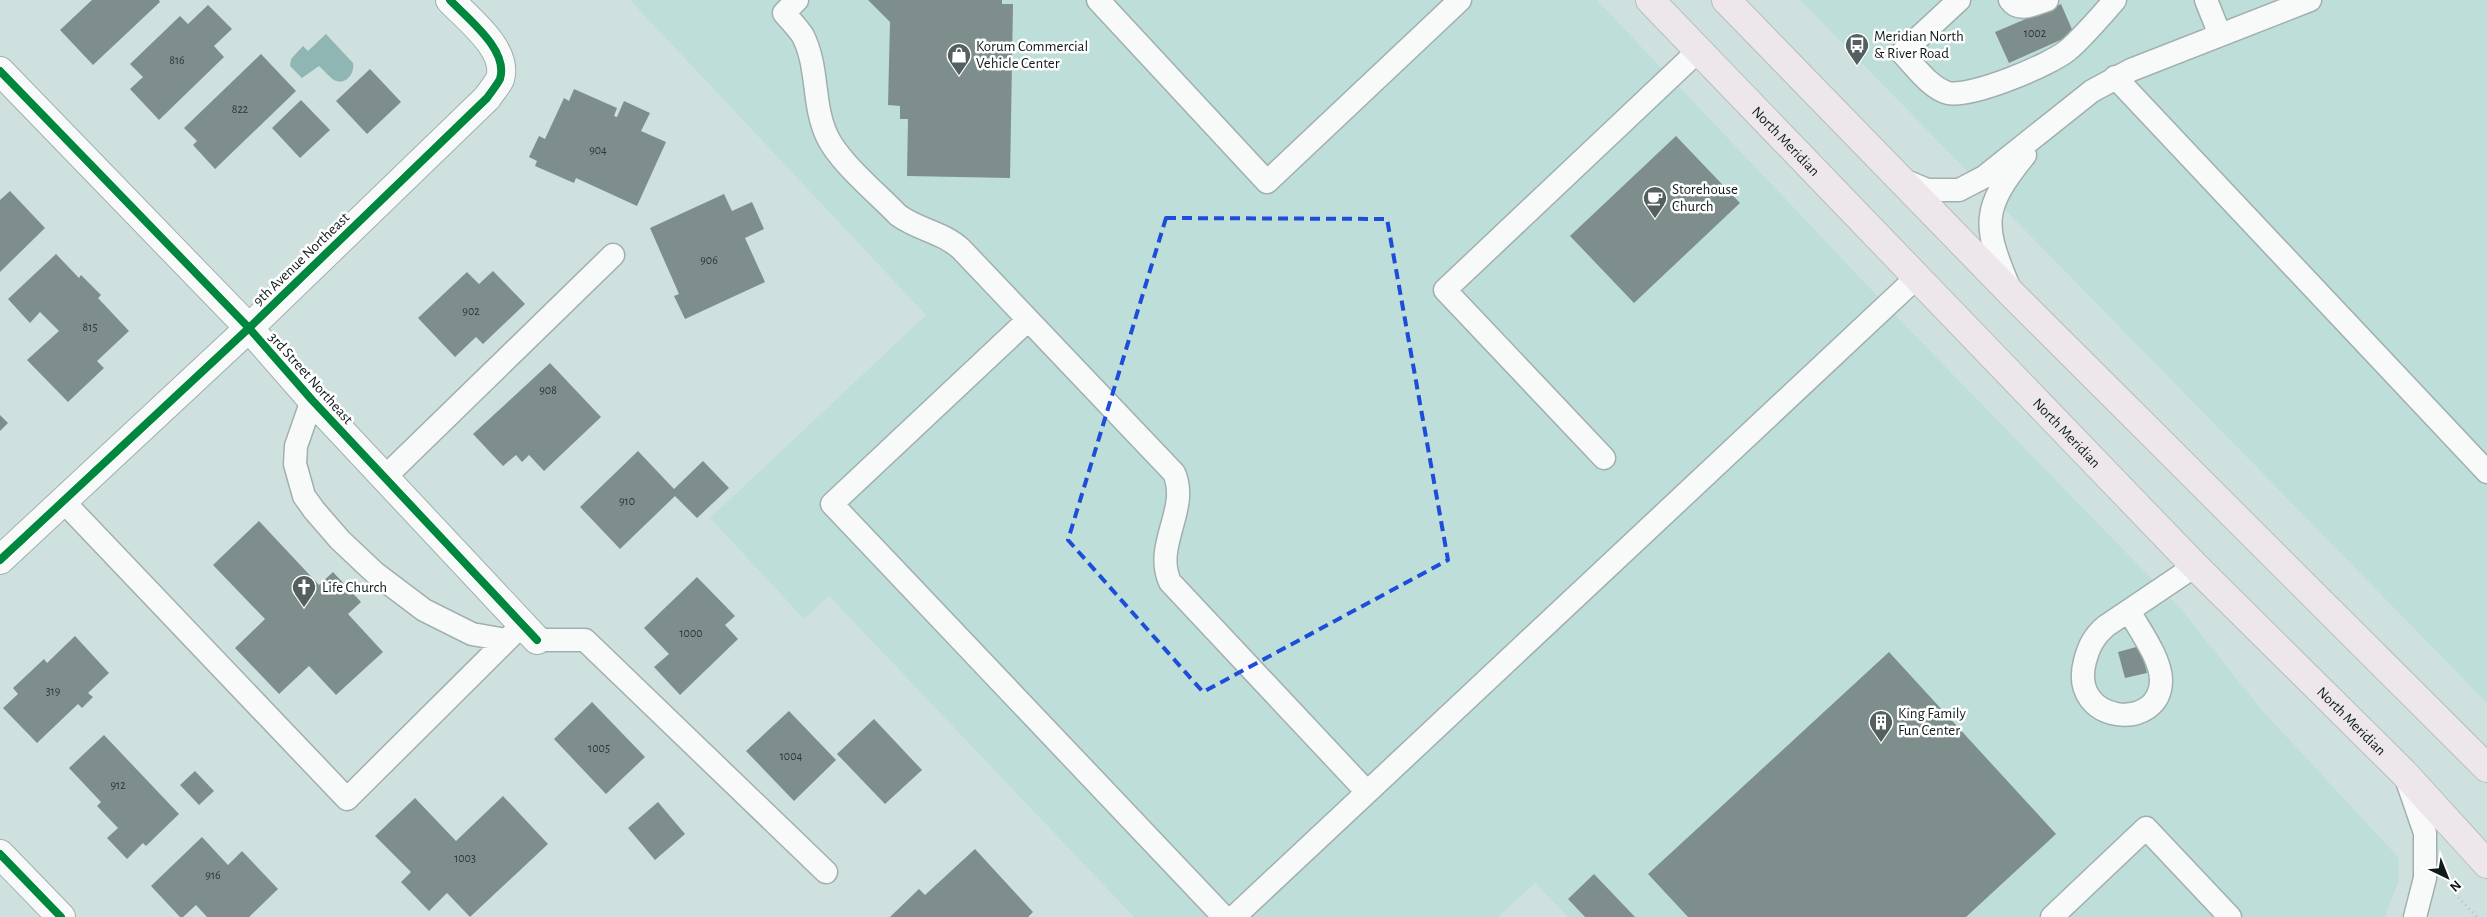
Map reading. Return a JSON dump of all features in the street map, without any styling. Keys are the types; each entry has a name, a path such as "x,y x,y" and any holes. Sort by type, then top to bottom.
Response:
{"main road":[{"name":"North Meridian","path":"1650,0 2195,566 2404,773 2487,864"},
{"path":"1726,0 2012,294 2487,768"}],"street":[{"name":"9th Avenue Northeast","path":"0,560 248,328 487,98 500,79 501,63 496,48 450,0"},
{"name":"3rd Street Northeast","path":"0,71 248,328 384,478 522,635"},
{"path":"0,854 61,917"}],"lane":[{"path":"797,0 784,13 803,36 809,52 820,119 828,138 838,152 898,215 908,223 950,239 1174,473 1179,488 1179,497 1168,536 1164,562 1165,571 1170,582 1367,792"},
{"path":"1098,0 1267,182 1456,1"},
{"path":"1959,0 1902,54 1936,88 1949,93 1968,93 2054,59 2079,39 2115,0"},
{"path":"2010,0 2013,5 2021,8 2046,0"},
{"path":"2206,0 2220,35"},
{"path":"1896,176 1927,190 1959,190 1984,177 2050,126 2073,105 2115,77 2310,0"},
{"path":"1604,458 1445,290 1698,51"},
{"path":"2115,77 2487,472"},
{"path":"2012,294 1990,235 1992,210 2003,184 2050,126"},
{"path":"384,478 613,254"},
{"path":"1234,917 1916,278"},
{"path":"1028,320 832,504 1224,917"},
{"path":"312,400 296,446 295,464 304,496 340,540 375,573 424,610 472,634 522,635 585,640 826,872"},
{"path":"63,501 346,799 522,635"},
{"path":"2129,611 2195,566"},
{"path":"2404,773 2425,833 2425,878 2414,917"},
{"path":"2052,917 2146,828 2230,917"}],"path":[{"path":"2450,888 2477,917"}],"highlighted area":[{"path":"1166,218 1387,219 1448,560 1203,692 1068,540"}],"shaded area":[{"path":"630,0 1597,0 1901,321 2180,608 2260,708 2398,857 2399,880 2385,917 1568,917 1535,883 1498,917 1134,917 829,596 804,619 710,518 926,315"},
{"path":"1800,0 2487,0 2487,703"},
{"path":"326,34 353,63 353,71 346,80 338,81 332,79 319,66 302,78 290,66 291,59 303,46 308,51"}],"building":[{"path":"92,0 159,0 160,2 93,65 60,30"},
{"path":"868,0 1002,0 1002,4 1013,4 1010,178 907,176 908,119 900,119 900,106 888,105 890,22"},
{"path":"2061,4 2074,34 2009,63 1995,32"},
{"path":"208,5 232,29 214,46 224,57 159,120 130,89 143,77 130,64 180,16 188,24"},
{"path":"261,54 296,91 215,169 193,145 197,141 184,128"},
{"path":"370,69 401,102 367,134 336,101"},
{"path":"574,89 617,108 614,116 617,117 624,101 650,113 641,131 666,142 637,206 576,178 574,183 535,166 537,161 529,157 539,136 545,139 564,98 569,101"},
{"path":"301,100 330,130 300,158 272,128"},
{"name":"Storehouse Church","path":"1676,136 1740,203 1634,303 1570,236"},
{"path":"10,191 45,228 0,272 0,200"},
{"path":"724,194 732,211 752,202 764,229 745,238 765,282 685,319 674,296 679,294 650,228"},
{"path":"56,254 79,278 81,275 101,295 98,298 129,331 97,361 104,368 68,402 27,360 59,331 40,312 30,323 8,299"},
{"path":"493,271 525,304 483,344 476,337 455,357 418,318 467,272 479,284"},
{"path":"550,363 601,417 544,471 529,455 522,462 516,455 503,466 473,434"},
{"path":"0,415 8,423 0,431"},
{"path":"638,451 674,489 703,461 729,488 697,518 675,496 620,549 580,507"},
{"name":"Life Church","path":"259,521 319,585 333,572 361,602 348,614 383,652 336,695 309,666 279,694 235,648 265,619 213,565"},
{"path":"697,577 735,616 725,625 738,639 680,695 654,667 669,654 644,628"},
{"path":"75,636 109,673 88,693 93,697 82,708 78,704 37,743 3,708 18,694 13,688 44,659 47,663"},
{"path":"2140,646 2147,673 2125,678 2118,652"},
{"name":"King Family Fun Center","path":"1889,652 2056,834 1966,917 1688,917 1648,874"},
{"path":"592,702 645,757 606,794 554,739"},
{"path":"789,711 836,760 794,801 746,751"},
{"path":"874,719 922,770 885,804 837,754"},
{"path":"104,735 179,814 146,846 143,843 127,859 107,838 118,828 97,806 101,802 69,768"},
{"path":"195,771 214,791 199,805 180,785"},
{"path":"503,796 548,844 470,917 447,893 429,911 401,882 411,872 375,836 415,798 456,841"},
{"path":"658,802 685,834 655,860 628,828"},
{"path":"202,837 228,865 242,851 278,889 249,917 207,917 196,905 183,917 180,917 151,886"},
{"path":"975,849 1033,912 1028,917 890,917 919,889 925,895"},
{"path":"1594,874 1635,917 1585,917 1568,899"}],"cycle path":[{"path":"0,560 249,328 487,98 500,79 499,57 485,36 450,0"},
{"path":"0,71 249,328 312,400 537,640"},
{"path":"0,854 61,917"}],"place":[{"name":"Meridian North & River Road","path":"1857,66"},
{"name":"Korum Commercial Vehicle Center","path":"959,76"},
{"name":"Storehouse Church","path":"1655,219"},
{"name":"Life Church","path":"304,608"},
{"name":"King Family Fun Center","path":"1881,743"}]}
